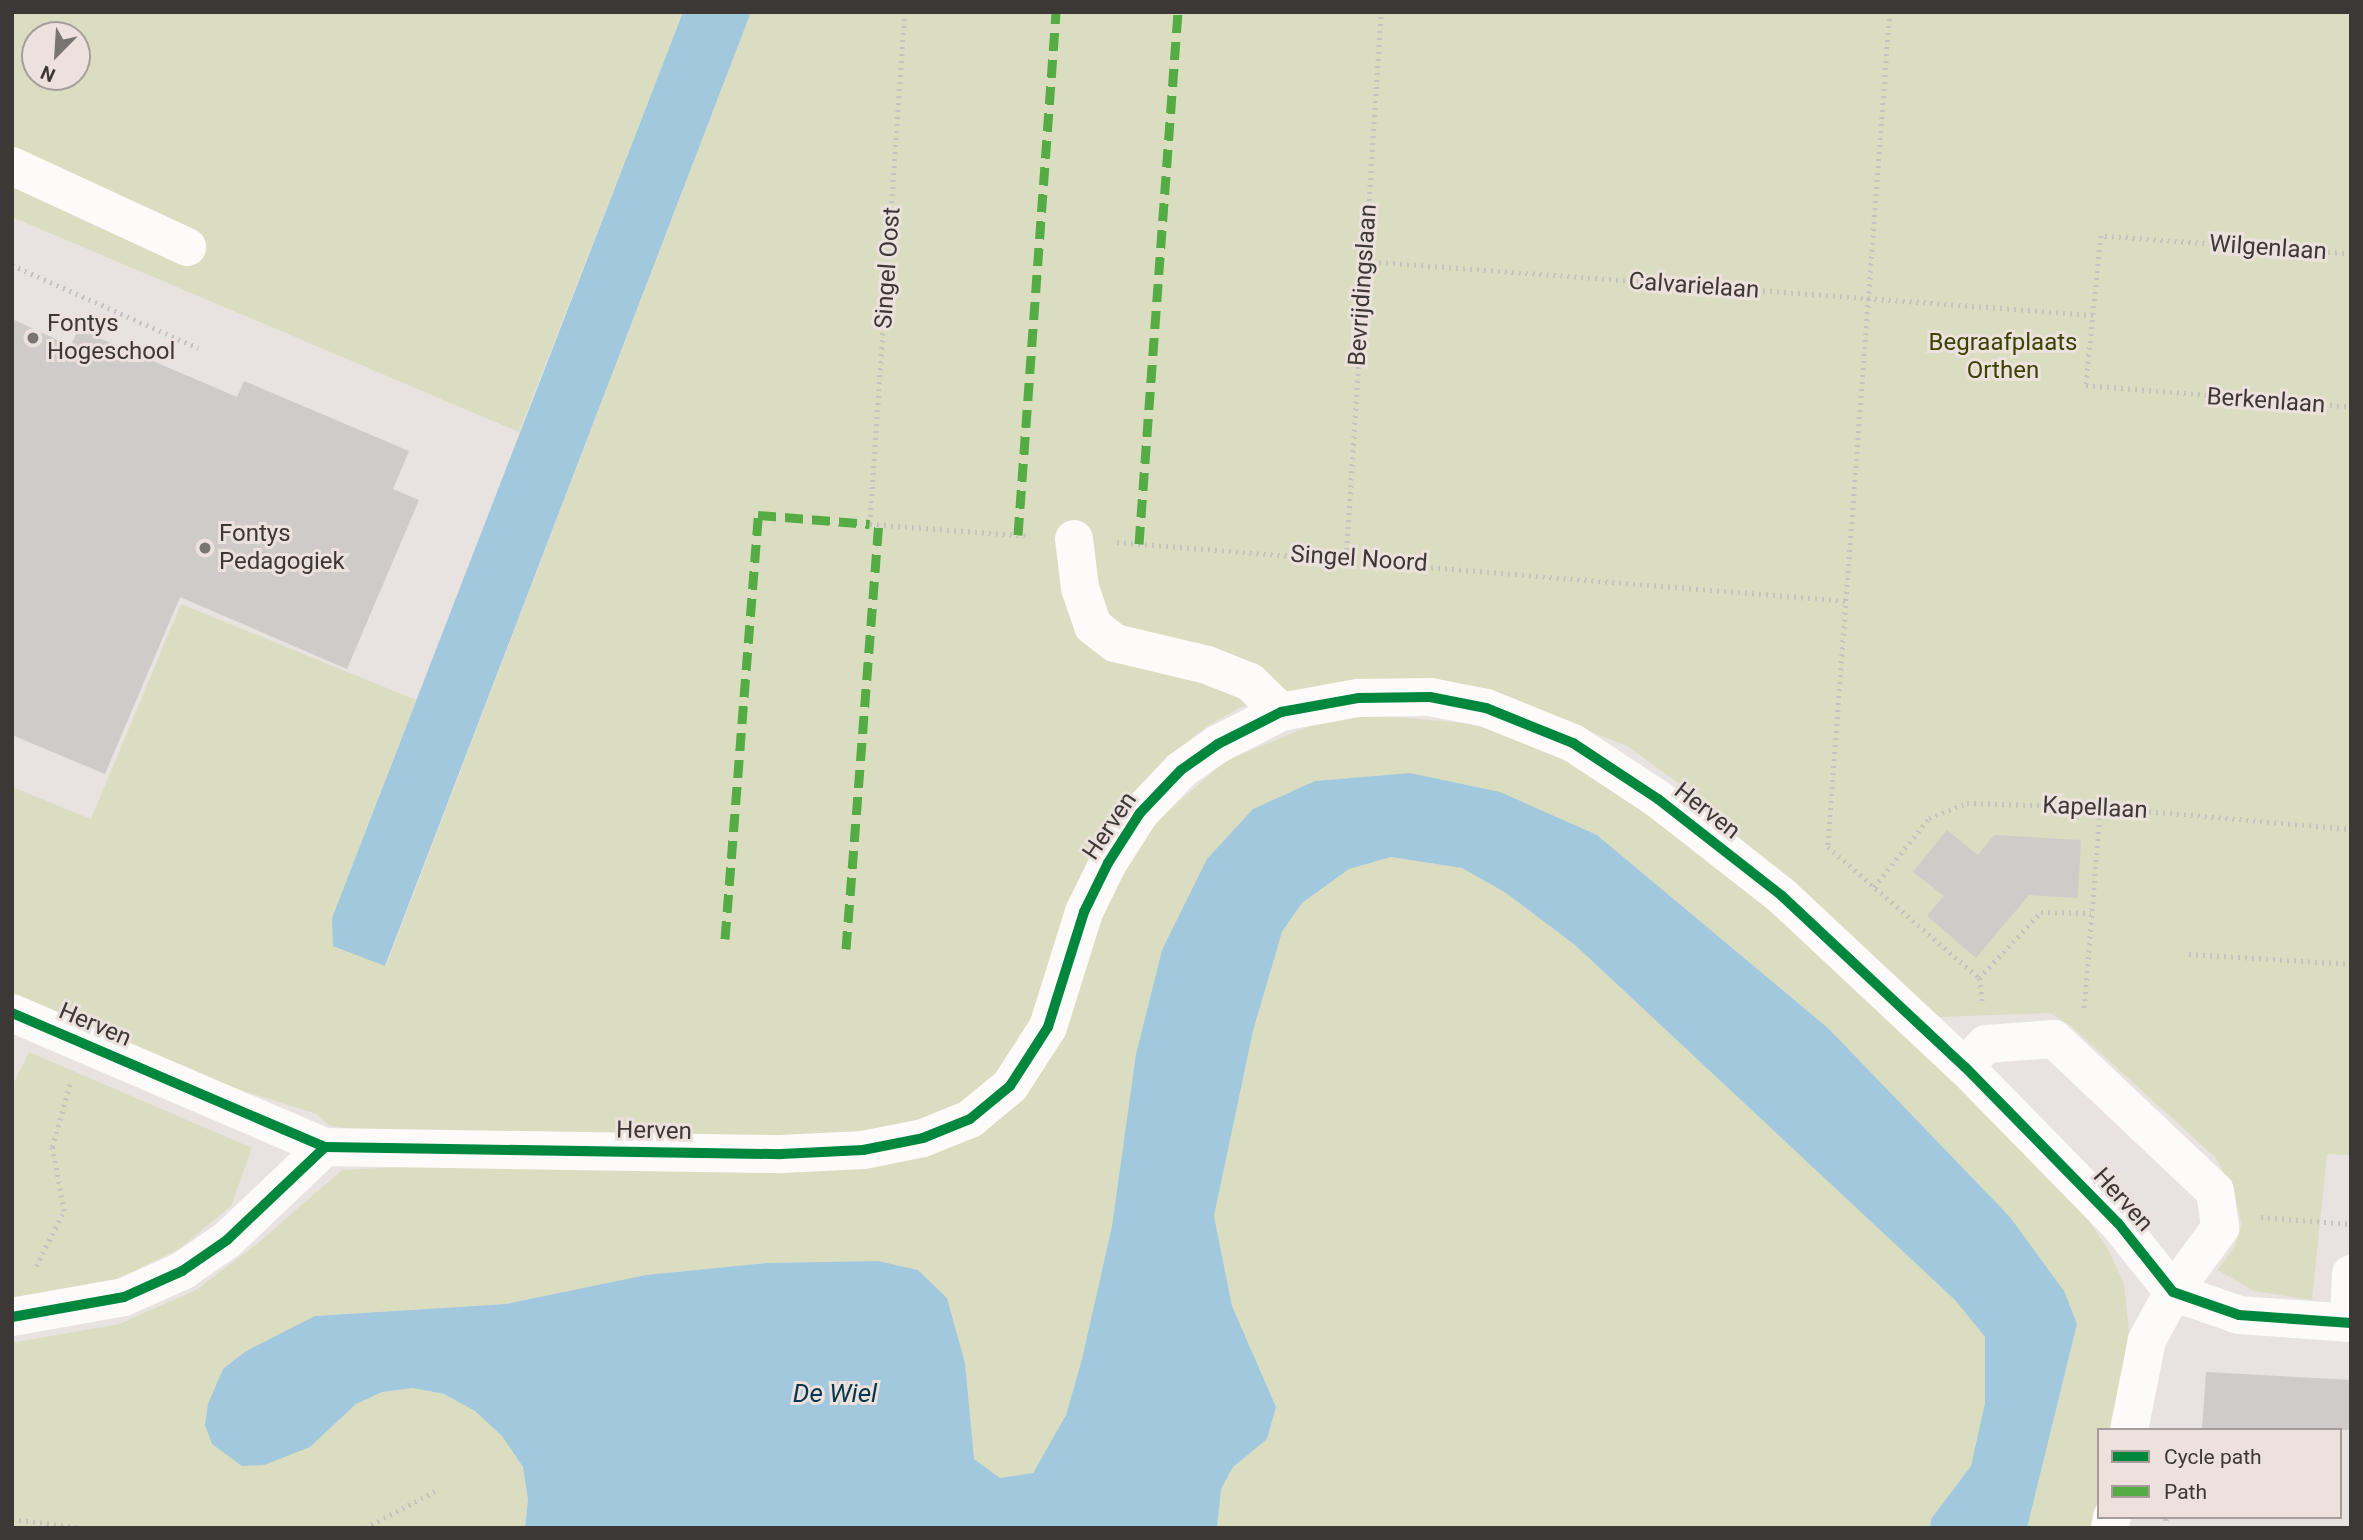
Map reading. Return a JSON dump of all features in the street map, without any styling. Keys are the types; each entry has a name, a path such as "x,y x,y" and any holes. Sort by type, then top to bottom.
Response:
{"street":[{"path":"12,166 187,247"},
{"path":"1074,539 1080,588 1093,626 1115,643 1207,665 1250,682 1281,712"},
{"name":"Herven","path":"12,1013 325,1147 781,1154 863,1150 923,1138 970,1119 1010,1086 1048,1027 1084,912 1140,813 1181,770 1218,744 1281,712 1358,698 1430,697 1486,708 1573,743 1658,799 1782,896 1976,1056 2173,1292"},
{"path":"1976,1056 2054,1040 2215,1191 2220,1228 2173,1292 2147,1340 2129,1428"},
{"path":"12,1317 124,1297 182,1271 228,1240 325,1147"},
{"path":"2173,1292 2239,1315 2350,1323 2351,1274"}],"path":[{"path":"1890,12 1828,847 1979,978"},
{"path":"12,265 198,348"},
{"path":"2080,1065 2100,807"},
{"path":"1976,1056 1979,978 2041,912 2091,913"},
{"path":"2189,954 2351,964"},
{"path":"29,1274 44,1257 64,1211 52,1146 54,1127 86,1044"},
{"path":"2220,1228 2266,1216 2351,1224"},
{"path":"365,1528 437,1490"},
{"path":"12,1519 83,1528"}],"green space":[{"path":"12,12 683,12 519,432 12,217"},
{"name":"Begraafplaats Orthen","path":"751,12 2351,12 2351,1155 2327,1154 2312,1300 2254,1291 2218,1270 2235,1246 2242,1224 2234,1192 2216,1158 2070,1025 2050,1013 1939,1017 1681,785 1627,746 1487,690 1304,689 1239,708 1206,727 1172,754 1034,1019 996,1076 962,1103 921,1122 860,1136 377,1134 328,1125 317,1114 224,1085 12,996 12,787 91,819 181,604 416,700 332,918 386,966"},
{"path":"1364,714 1485,725 1566,753 1741,877 2010,1137 2083,1213 2107,1247 2124,1284 2129,1331 2112,1428 2097,1428 2097,1502 2091,1528 2027,1528 2077,1324 2010,1217 1829,1029 1597,835 1410,773 1315,781 1253,809 1162,950 1136,1054 1112,1226 1082,1359 1066,1415 1033,1473 1000,1478 974,1459 965,1363 947,1298 918,1270 878,1261 767,1263 646,1275 506,1304 316,1316 246,1351 310,1447 356,1404 382,1392 412,1388 444,1394 475,1411 502,1436 523,1467 528,1500 525,1528 12,1528 12,1343 119,1324 196,1290 257,1244 342,1170 978,1136 1123,872 1155,823 1225,761 1315,724"},
{"path":"1391,857 1462,868 1506,893 1575,945 1955,1300 1985,1337 1985,1403 1971,1466 1931,1519 1930,1528 1217,1528 1221,1489 1233,1467 1267,1438 1276,1407 1232,1306 1214,1216 1253,1031 1282,932 1302,903 1349,869"},
{"path":"29,1052 252,1148 231,1206 179,1249 111,1282 12,1300 12,1086"}],"water":[{"path":"683,12 751,12 385,966 333,946 332,918"},
{"name":"De Wiel","path":"1410,773 1500,792 1597,835 1829,1029 2010,1217 2064,1291 2077,1324 2027,1528 1930,1528 1931,1519 1971,1466 1985,1403 1985,1337 1955,1300 1575,945 1506,893 1462,868 1391,857 1349,869 1302,903 1282,932 1253,1031 1214,1216 1232,1306 1276,1407 1267,1439 1233,1467 1221,1489 1217,1528 525,1528 528,1500 523,1467 502,1436 475,1411 444,1394 413,1388 382,1392 356,1404 310,1447 264,1465 242,1466 212,1444 205,1425 208,1404 223,1369 246,1351 315,1316 506,1304 646,1275 767,1263 878,1261 918,1270 947,1298 965,1363 974,1459 1000,1478 1033,1473 1066,1415 1082,1359 1112,1226 1136,1054 1162,950 1207,859 1253,809 1315,781"}],"building":[{"name":"Fontys Pedagogiek","path":"12,319 71,346 78,329 237,397 244,381 409,451 393,489 419,500 347,669 180,597 105,774 12,735"},
{"path":"1947,830 1978,855 1994,835 2081,840 2078,898 2029,895 1976,958 1927,916 1944,896 1913,872"},
{"path":"2206,1372 2351,1380 2351,1430 2202,1428"}],"marked path":[{"path":"1018,535 1056,12"},
{"path":"1139,544 1178,12"},
{"path":"725,939 758,515 870,524"},
{"path":"846,949 879,524"}],"cycle path":[{"path":"12,1013 325,1147 781,1154 863,1150 923,1138 970,1119 1010,1086 1048,1027 1084,912 1108,863 1140,813 1181,770 1218,744 1281,712 1358,698 1430,697 1486,708 1573,743 1658,799 1782,896 1965,1067 2118,1223 2173,1292 2239,1315 2351,1323"},
{"path":"12,1317 124,1297 182,1271 227,1240 325,1147"}],"place":[{"name":"Fontys Hogeschool","path":"33,338"},
{"name":"Fontys Pedagogiek","path":"205,548"}]}
